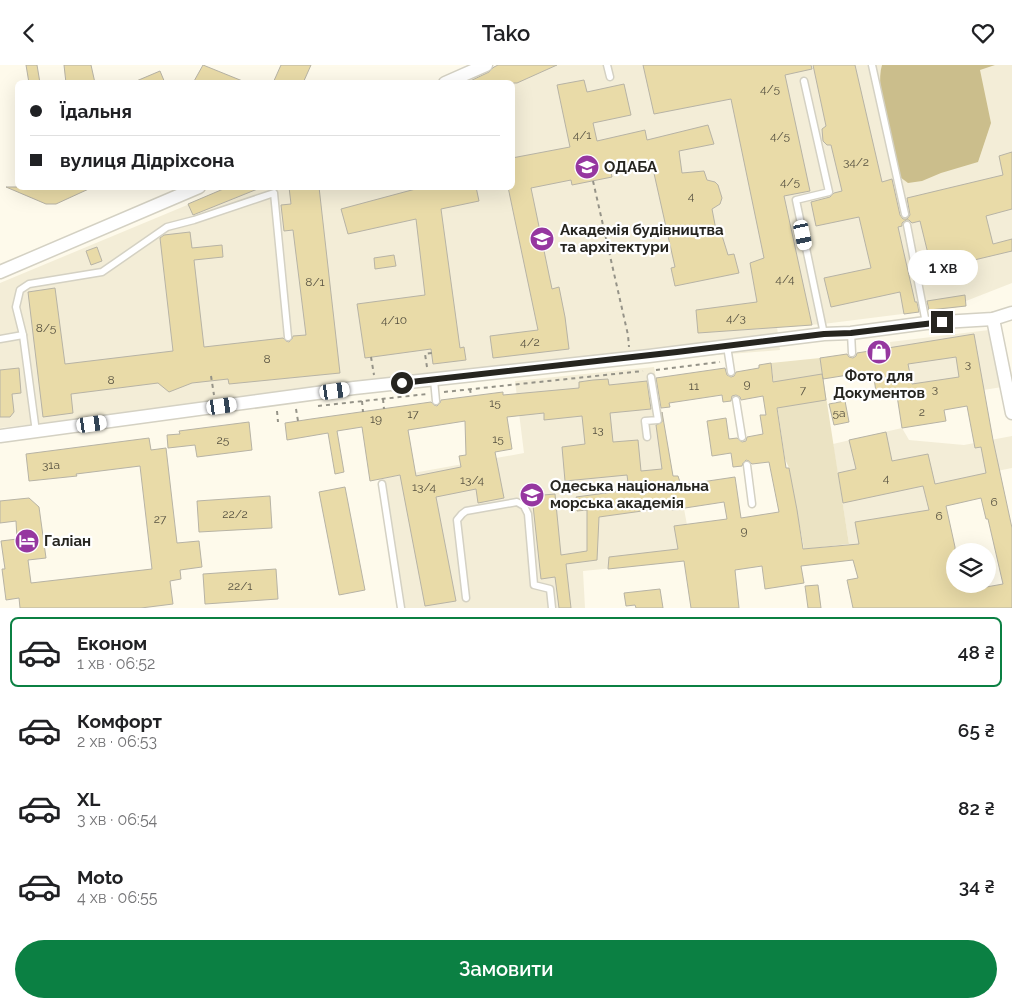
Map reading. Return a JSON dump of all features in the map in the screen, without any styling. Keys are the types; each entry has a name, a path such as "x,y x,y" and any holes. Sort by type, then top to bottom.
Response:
{"street":[{"path":"452,80 486,65"},
{"path":"0,272 192,190"},
{"path":"0,436 354,388 435,386 629,357 926,323 993,319 1012,313"},
{"path":"993,319 1012,413"}],"lane":[{"path":"607,65 610,77"},
{"path":"872,65 905,214"},
{"path":"804,81 828,192 796,200 824,334"},
{"path":"36,432 23,335 16,307 20,290 28,284 102,272 166,227 274,193 288,337"},
{"path":"907,225 926,323"},
{"path":"851,333 852,353"},
{"path":"0,339 23,335"},
{"path":"727,346 731,372"},
{"path":"647,437 646,421 658,420 651,377"},
{"path":"435,386 436,401"},
{"path":"736,400 742,437"},
{"path":"747,465 752,504"},
{"path":"382,484 401,608"},
{"path":"466,598 457,520 466,511 517,502 524,505 528,514 534,585 550,589 552,608"}],"path":[{"path":"593,181 628,335 629,357"},
{"path":"427,368 425,354 432,353"},
{"path":"371,357 374,375"},
{"path":"315,407 383,399 435,386 470,389 729,361"},
{"path":"592,376 593,380"},
{"path":"470,389 471,396"},
{"path":"383,399 384,409"},
{"path":"362,401 363,411"},
{"path":"296,409 298,421"},
{"path":"269,412 277,411 278,422"}],"shaded area":[{"path":"499,65 1012,65 1012,283 966,301 966,306 823,324 777,327 780,350 347,385 180,408 0,428 0,283 223,190 515,190 515,80 465,80"},
{"path":"882,65 995,65 980,70 991,123 978,162 922,181 908,183 900,177 883,104 880,76"},
{"path":"989,330 1002,387 898,404 890,342"},
{"path":"820,358 849,544 804,549 789,468 785,459 771,363"},
{"name":"Одеська національна морська академія","path":"654,367 673,476 678,476 687,525 684,561 583,571 585,608 401,608 380,479 524,453 515,381"},
{"path":"902,428 909,440 964,445 1012,436 1012,468 923,486 946,593 991,593 865,608 849,544 833,444"}],"building":[{"path":"26,65 37,65 40,80 28,80"},
{"path":"64,65 91,65 94,80 66,80"},
{"path":"203,65 240,80 195,80"},
{"path":"281,65 311,65 304,80 274,80"},
{"path":"498,65 557,65 517,83 515,83 515,80 472,80 489,72"},
{"path":"643,65 811,65 812,69 785,75 810,191 784,196 812,325 698,333 696,310 757,302 750,263 764,258 731,99 654,114"},
{"path":"813,65 855,65 882,182 892,179 900,215 903,219 907,219 910,215 907,198 1003,175 999,156 1012,152 1012,209 986,216 993,244 1012,239 1012,251 932,270 920,221 912,223 906,220 902,223 902,226 898,227 919,312 904,314 900,292 831,307 824,278 871,268 859,217 816,226 811,202 830,197 834,193 842,191 831,145 827,145 823,141 822,129 826,126"},
{"path":"160,71 164,80 139,80"},
{"path":"584,80 587,92 624,84 631,115 593,123 597,141 645,130 647,140 708,125 714,144 679,151 682,173 704,171 707,180 718,185 722,198 720,204 712,209 716,230 720,229 728,255 734,254 739,273 675,286 671,268 675,267 651,160 610,168 612,177 572,185 571,180 531,188 552,289 559,287 569,349 493,358 490,336 538,330 509,190 515,190 515,157 570,147 557,85"},
{"path":"6,187 15,187 15,190 86,190 56,204 46,204"},
{"path":"221,190 255,190 193,215 188,204"},
{"path":"289,190 319,190 340,373 229,384 228,379 192,383 169,392 158,383 71,394 73,413 43,417 28,292 55,288 65,364 173,351 160,238 164,235 190,232 192,248 222,245 223,257 194,260 204,347 283,338 289,342 293,336 306,335 293,230 284,231 281,205 291,204"},
{"path":"412,190 477,190 479,201 441,209 460,348 464,347 466,360 433,364 431,349 365,358 357,304 425,295 416,219 348,234 341,209"},
{"path":"97,247 102,261 91,265 86,251"},
{"path":"394,255 396,266 375,269 374,258"},
{"path":"965,295 966,306 929,310 927,301"},
{"path":"974,334 993,440 1012,528 1012,608 853,608 847,580 858,578 853,560 801,566 804,583 765,589 762,566 735,570 739,608 691,608 684,561 608,569 609,557 678,549 674,526 727,519 724,502 672,510 671,507 599,517 597,560 566,564 571,608 559,608 555,577 541,579 532,496 555,494 561,555 587,551 587,510 577,511 576,497 629,490 627,475 565,481 562,447 585,444 582,416 544,420 544,413 507,417 512,449 495,452 504,498 478,503 476,489 436,497 456,601 425,606 400,475 370,481 362,427 337,431 344,472 335,474 328,433 287,440 285,423 431,402 437,406 441,400 503,392 503,395 579,388 579,382 593,380 608,379 609,385 647,381 651,409 610,413 613,442 638,440 641,471 662,469 656,425 662,422 662,412 673,476 678,476 681,485 735,477 741,518 779,512 769,462 752,464 746,460 742,466 733,467 731,453 712,456 707,421 726,418 729,439 737,438 742,442 746,441 747,437 763,434 760,415 766,415 763,396 741,400 736,395 732,396 731,401 723,402 722,395 669,403 670,407 661,408 656,378 725,368 727,375 731,377 736,372 759,368 759,365 771,363 773,382 822,374 823,379 820,358 847,354 853,358 857,353","holes":["956,357 959,377 912,384 908,364","873,371 876,392 896,389 902,428 946,421 944,410 967,406 975,448 981,447 986,473 935,484 928,454 892,461 886,432 849,440 856,469 838,473 843,503 923,486 929,510 855,522 859,544 803,549 789,468 786,468 777,408 826,400 823,379","465,421 466,455 459,456 461,467 416,476 408,430"]},
{"path":"19,368 21,393 12,394 14,412 10,417 0,417 0,370"},
{"path":"845,401 849,422 834,425 829,404"},
{"path":"249,422 252,450 197,457 195,445 168,448 167,435 180,434 179,431"},
{"path":"149,438 151,450 166,448 177,543 199,541 202,567 180,570 181,579 170,581 173,604 141,608 20,608 19,598 6,600 2,569 5,569 1,541 17,539 16,521 0,523 0,501 29,498 39,507 46,558 28,560 31,583 152,569 140,466 29,481 26,454"},
{"path":"345,487 365,590 339,595 319,492"},
{"path":"270,496 272,528 199,532 197,501"},
{"path":"276,569 278,599 205,604 203,574"},
{"path":"818,585 821,608 808,608 805,586"},
{"path":"660,589 663,608 626,606 624,593"}],"place":[{"name":"ОДАБА","path":"587,167"},
{"name":"Академія будівництва та архітектури","path":"542,239"},
{"name":"Фото для Документов","path":"879,352"},
{"name":"Одеська національна морська академія","path":"532,495"},
{"name":"Галіан","path":"27,541"}],"route":[{"path":"402,383 942,322"}]}
